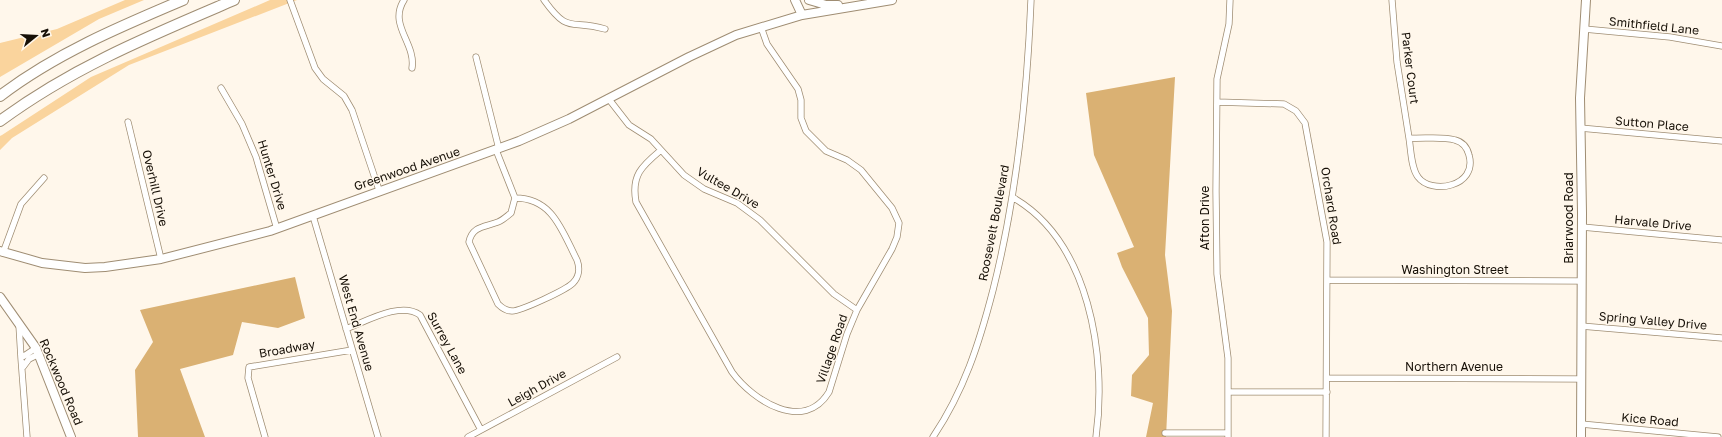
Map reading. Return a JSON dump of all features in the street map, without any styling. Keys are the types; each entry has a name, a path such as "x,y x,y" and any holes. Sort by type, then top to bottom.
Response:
{"highway":[{"path":"0,96 77,48 183,0"},
{"path":"0,121 54,84 88,65 234,0"}],"street":[{"path":"290,0 315,68 323,79 344,96 352,110 379,190"},
{"path":"404,0 400,9 399,23 413,55 412,68"},
{"path":"544,0 556,17 565,23 576,26 590,25 605,29"},
{"path":"795,0 802,15"},
{"path":"806,0 811,14"},
{"path":"809,0 844,8"},
{"name":"Greenwood Avenue","path":"2,252 42,263 85,268 126,265 161,258 277,228 313,216 379,190 497,150 569,118 715,44 761,27 802,15 892,0"},
{"name":"Roosevelt Boulevard","path":"933,437 953,406 979,342 998,271 1012,197 1024,106 1031,0"},
{"name":"Afton Drive","path":"1228,435 1228,358 1216,250 1218,72 1229,24 1230,0"},
{"name":"Parker Court","path":"1392,0 1397,62 1409,138 1415,172 1424,183 1437,186 1452,184 1464,180 1469,173 1471,162 1469,154 1467,148 1460,142 1451,139 1409,138"},
{"name":"Briarwood Road","path":"1581,437 1582,227 1580,79 1586,0"},
{"name":"Village Road","path":"661,150 644,164 640,170 635,185 636,202 732,372 745,388 768,403 786,410 803,411 815,407 825,398 830,388 844,341 857,310 897,237 898,223 896,216 861,170 847,160 826,151 806,131 801,118 801,100 798,89 767,44 761,27"},
{"name":"Smithfield Lane","path":"1584,30 1683,39 1722,46"},
{"path":"476,57 497,150 515,198 511,213 498,222 479,227 471,235 469,242 498,304 506,310 512,311 524,308 569,286 576,278 579,269 577,260 552,213 539,204 515,198"},
{"name":"Hunter Drive","path":"221,88 242,124 254,151 277,228"},
{"name":"Vultee Drive","path":"608,98 629,124 651,139 678,169 694,183 737,204 760,220 834,294 857,310"},
{"name":"Orchard Road","path":"1217,102 1277,102 1290,107 1301,116 1307,130 1326,234 1328,280 1326,437"},
{"name":"Overhill Drive","path":"128,122 161,258"},
{"name":"Sutton Place","path":"1580,128 1722,141"},
{"path":"2,252 21,204 44,178"},
{"path":"1012,197 1033,211 1052,233 1071,264 1085,296 1091,315 1097,348 1099,378 1096,437"},
{"name":"West End Avenue","path":"313,216 378,437"},
{"name":"Harvale Drive","path":"1582,227 1722,240"},
{"name":"Washington Street","path":"1328,280 1582,281"},
{"name":"Rockwood Road","path":"0,297 37,351 71,437"},
{"name":"Surrey Lane","path":"346,329 398,310 411,310 420,315 481,430"},
{"path":"18,322 23,367 27,437"},
{"name":"Spring Valley Drive","path":"1581,326 1722,338"},
{"name":"Broadway","path":"265,437 248,378 249,367 352,350"},
{"path":"21,358 37,351"},
{"path":"23,367 37,351"},
{"name":"Leigh Drive","path":"468,437 617,357"},
{"name":"Northern Avenue","path":"1327,378 1581,379"},
{"path":"1229,392 1326,392"},
{"name":"Kice Road","path":"1581,424 1718,437"},
{"path":"1165,433 1228,435"}],"shaded area":[{"path":"125,0 144,0 99,19 0,77 0,43 57,29"},
{"path":"270,0 297,0 129,65 12,138 0,150 0,136 91,77"},
{"path":"1175,77 1165,255 1172,311 1166,437 1146,437 1153,403 1131,396 1132,375 1149,355 1148,318 1122,267 1117,253 1134,247 1094,155 1086,93"},
{"path":"295,277 305,318 278,328 242,322 233,355 180,369 205,437 138,437 135,370 153,342 140,310"}]}
